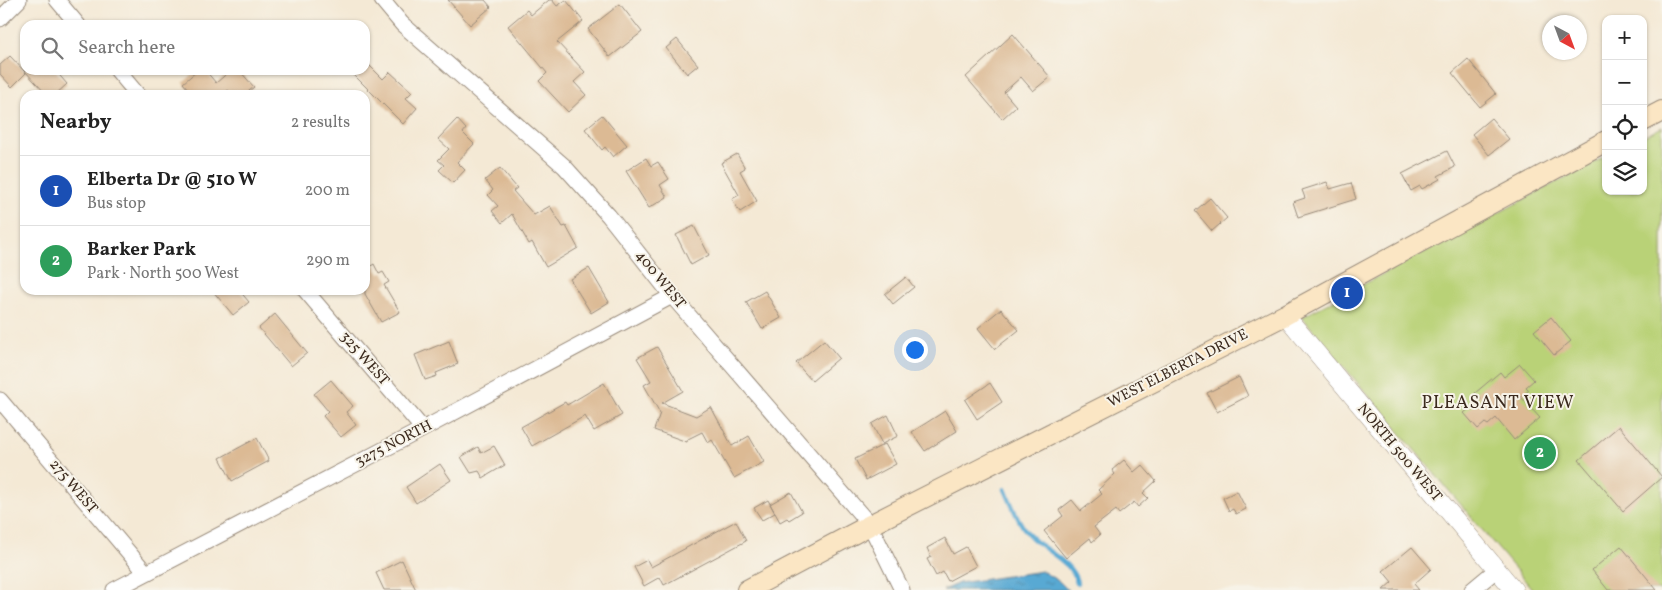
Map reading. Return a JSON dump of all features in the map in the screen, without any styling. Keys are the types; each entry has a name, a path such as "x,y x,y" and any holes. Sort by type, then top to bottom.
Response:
{"main road":[{"path":"1647,119 1662,111"},
{"name":"WEST ELBERTA DRIVE","path":"747,590 870,525 1285,315 1602,143"}],"street":[{"path":"0,19 19,0"},
{"path":"57,0 74,20"},
{"name":"400 WEST","path":"382,0 402,24 564,166 609,216 672,296 870,525 902,590"},
{"path":"121,75 134,90"},
{"name":"325 WEST","path":"309,295 423,429"},
{"name":"3275 NORTH","path":"114,590 423,429 672,296"},
{"name":"NORTH 500 WEST","path":"1285,315 1514,590"},
{"name":"275 WEST","path":"0,400 146,573"},
{"path":"1472,590 1496,570"}],"green space":[{"path":"1662,127 1662,590 1533,590 1302,317 1602,158 1602,195 1647,195 1647,135"}],"water":[{"path":"1042,571 1060,582 1068,590 943,590 959,583"}],"building":[{"path":"448,0 485,0 491,7 470,25"},
{"path":"549,0 552,0 557,6 566,0 583,21 557,42 585,72 574,82 586,95 568,112 539,81 547,73 508,26 527,10 531,15"},
{"path":"620,4 642,32 610,57 588,29"},
{"path":"1013,34 1050,77 1033,91 1021,77 1004,92 1016,106 1002,119 966,77"},
{"path":"677,39 698,65 687,74 666,48"},
{"path":"10,56 20,67 20,75 24,75 12,87 0,74 0,65"},
{"path":"1468,59 1496,94 1480,107 1452,73"},
{"path":"370,66 383,79 390,72 412,92 406,98 417,108 403,124 354,75 370,75"},
{"path":"29,75 59,75 67,84 60,90 42,90"},
{"path":"192,75 209,75 216,83 225,75 243,75 254,87 250,90 189,90 183,83"},
{"path":"602,115 627,145 613,157 605,147 602,150 585,129"},
{"path":"1491,118 1509,139 1489,155 1472,134"},
{"path":"457,119 466,129 463,133 474,144 457,162 465,170 453,183 439,170 444,165 438,160 449,149 438,139"},
{"path":"1447,151 1455,167 1438,176 1440,179 1422,189 1420,186 1411,191 1402,174"},
{"path":"737,154 745,168 740,171 757,201 740,212 732,199 739,195 721,163"},
{"path":"646,158 651,166 658,162 669,179 660,185 667,197 649,208 626,171"},
{"path":"500,168 517,188 513,191 534,215 550,206 563,227 566,226 578,248 546,267 532,242 529,244 512,214 502,223 492,211 498,206 488,195 493,190 485,180"},
{"path":"1327,182 1330,189 1351,183 1356,199 1298,217 1293,202 1305,198 1302,190"},
{"path":"1210,198 1227,218 1212,231 1195,211"},
{"path":"694,226 709,255 691,265 676,235"},
{"path":"374,264 379,274 383,272 389,282 384,285 400,312 381,322 366,295 370,295 370,267"},
{"path":"589,268 609,302 591,313 570,279"},
{"path":"906,277 914,287 893,304 885,294"},
{"path":"765,291 781,318 762,329 746,302"},
{"path":"216,295 243,295 249,302 233,315"},
{"path":"1001,309 1019,330 995,349 978,328"},
{"path":"275,314 307,353 291,366 259,328"},
{"path":"1551,317 1571,341 1554,355 1534,331"},
{"path":"824,340 839,358 812,381 796,363"},
{"path":"449,341 458,364 436,373 437,376 425,380 415,355"},
{"path":"657,347 683,391 662,403 696,416 711,407 732,446 749,436 764,462 734,478 712,440 708,443 702,432 688,439 687,442 654,430 660,413 644,385 651,381 637,358"},
{"path":"1520,364 1534,380 1526,387 1529,390 1521,397 1540,418 1514,440 1496,418 1488,425 1485,423 1478,429 1464,413 1481,399 1475,393 1500,372 1504,377"},
{"path":"1239,377 1248,396 1217,412 1207,393"},
{"path":"331,380 353,406 346,412 356,425 341,437 323,416 328,411 314,394"},
{"path":"604,383 622,415 594,431 585,416 532,446 521,427 565,402 567,405"},
{"path":"990,383 1002,402 977,419 965,400"},
{"path":"945,411 957,431 925,451 912,432"},
{"path":"888,415 898,436 882,444 872,424"},
{"path":"1619,426 1662,477 1623,511 1579,460"},
{"path":"257,438 269,461 232,481 220,458"},
{"path":"885,444 896,464 866,480 855,459"},
{"path":"494,446 505,465 483,478 479,471 471,473 461,457 478,447 481,453"},
{"path":"1124,460 1134,472 1142,465 1156,481 1143,493 1148,498 1138,507 1134,502 1119,514 1116,510 1094,527 1100,535 1092,542 1090,538 1066,558 1044,531 1063,516 1059,510 1072,500 1081,511 1102,494 1098,490 1115,474 1112,470"},
{"path":"440,464 451,480 416,503 406,487"},
{"path":"1237,491 1246,509 1236,514 1233,509 1229,511 1223,498"},
{"path":"791,492 802,512 789,520 787,518 780,522 770,504"},
{"path":"768,500 775,513 762,520 754,508"},
{"path":"736,521 746,541 664,585 660,577 644,586 634,567 647,560 651,567"},
{"path":"945,538 953,554 966,547 976,566 948,581 943,572 936,576 927,559 931,557 927,548"},
{"path":"1621,546 1657,590 1608,590 1592,570"},
{"path":"1412,547 1431,569 1414,584 1419,590 1383,590 1392,582 1383,571"},
{"path":"402,560 416,590 384,590 376,573"}],"waterway":[{"path":"1005,489 1023,527 1031,537 1058,557 1070,569 1077,583"}],"place":[{"name":"Elberta Dr @ 510 W","path":"1347,293"},
{"name":"Barker Park","path":"1540,453"}],"district":[{"name":"PLEASANT VIEW","path":"1498,403"}]}
